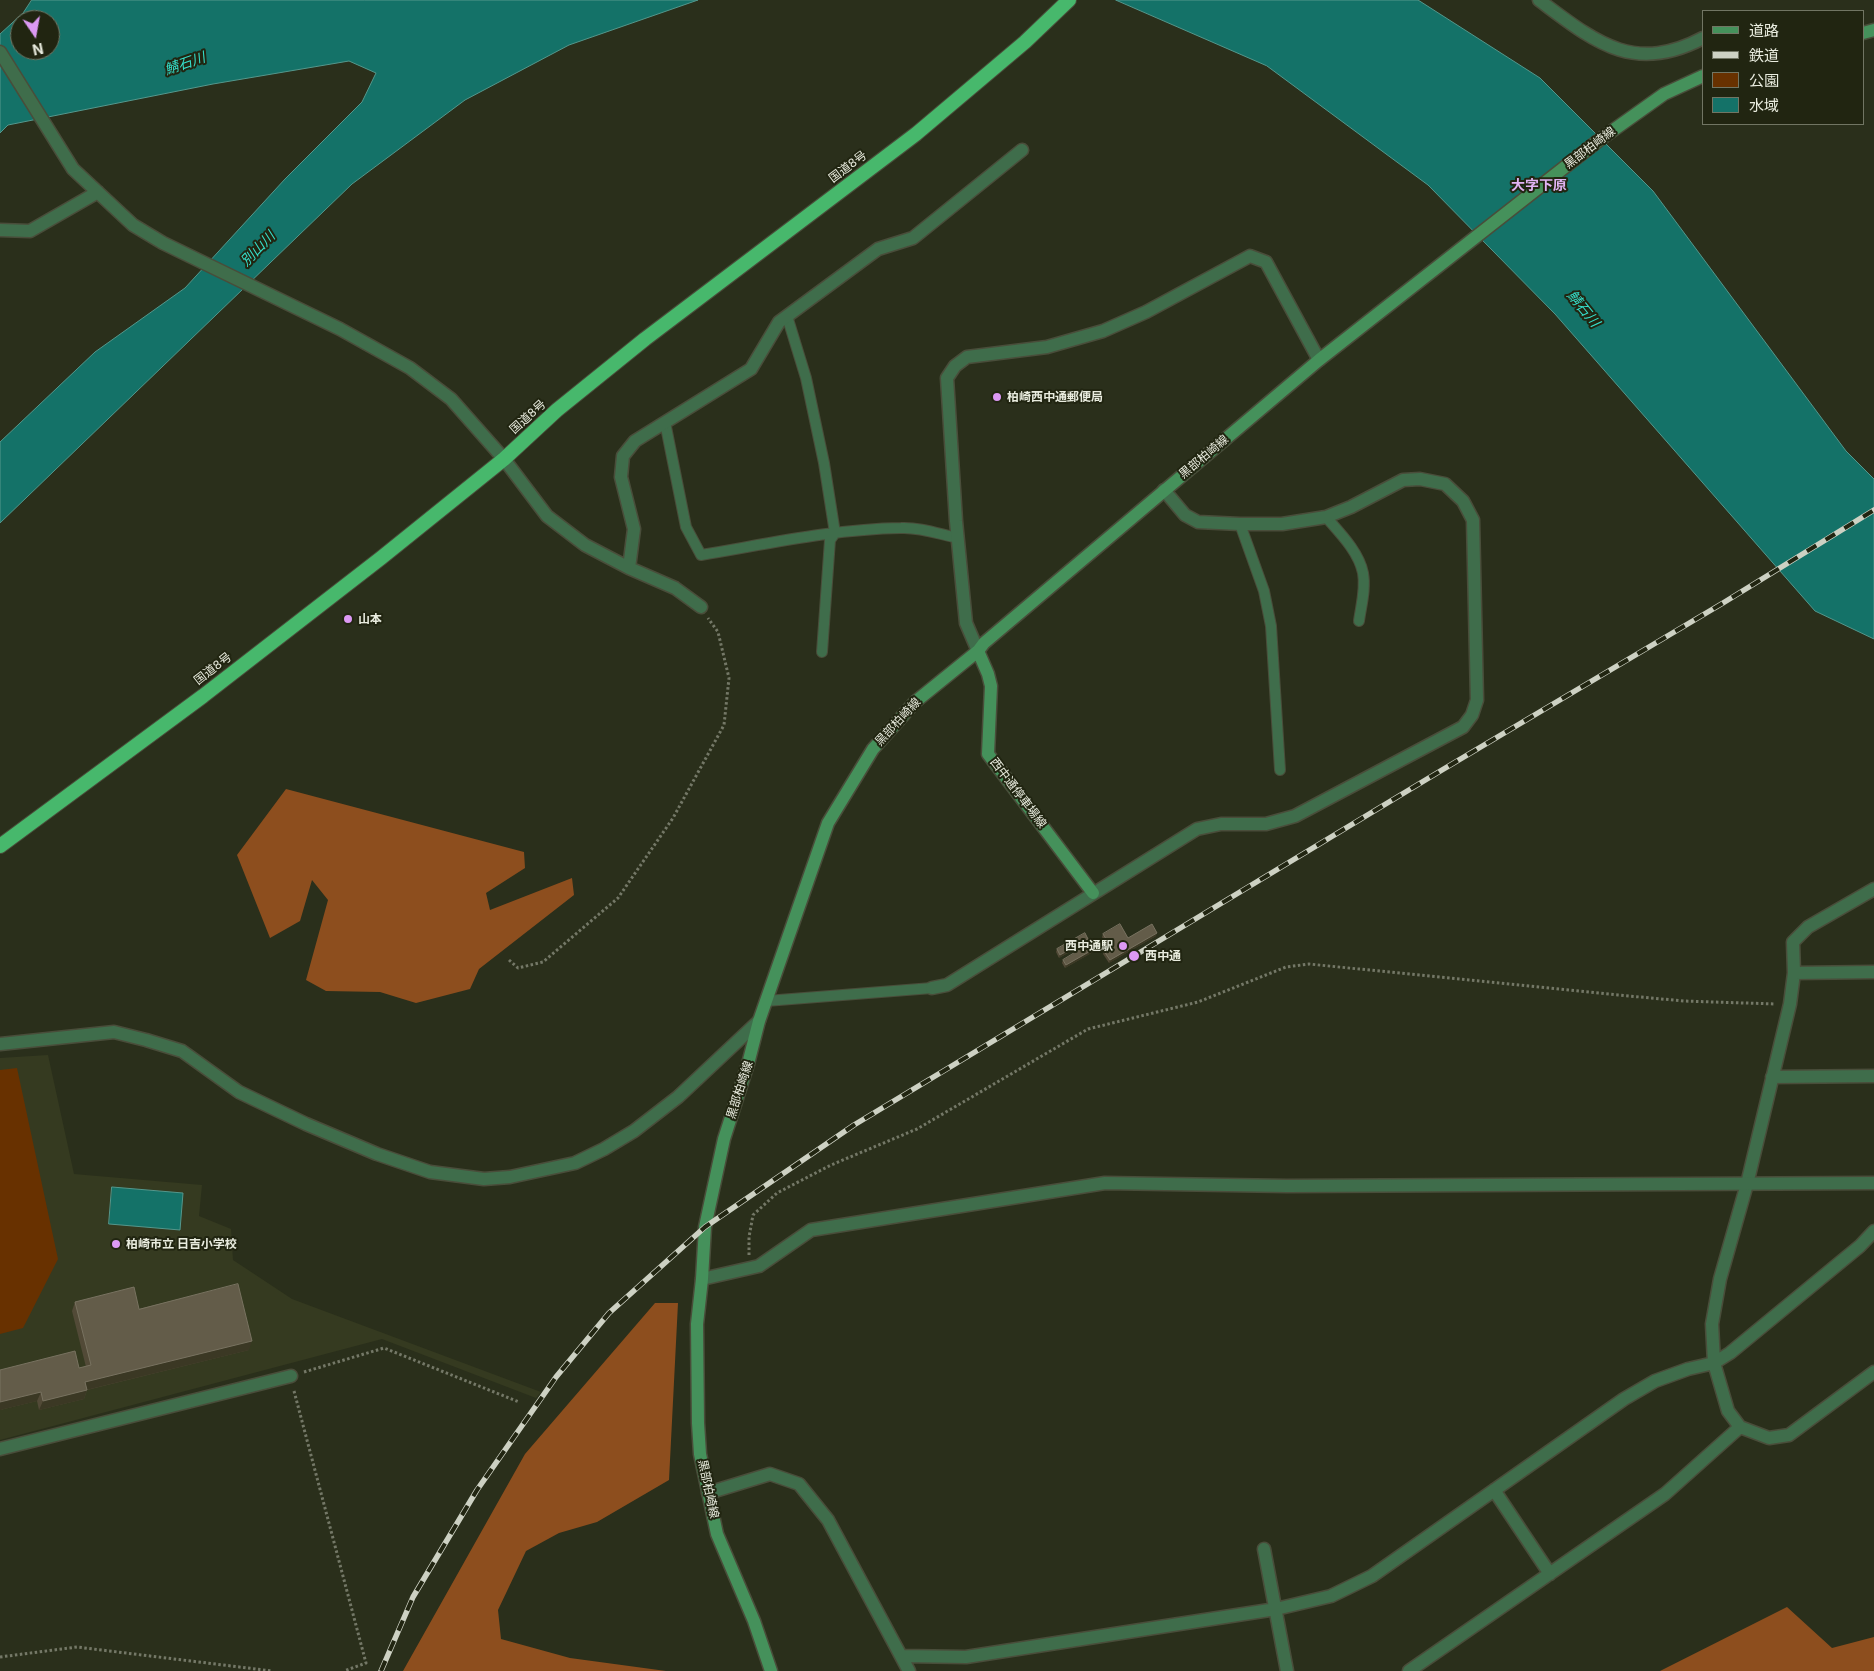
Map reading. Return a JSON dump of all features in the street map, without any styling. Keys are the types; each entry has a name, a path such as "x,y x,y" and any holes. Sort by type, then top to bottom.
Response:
{"highway":[{"name":"国道8号","path":"0,846 202,696 381,558 504,458 557,410 645,339 916,134 1025,42 1068,0"}],"main road":[{"name":"黒部柏崎線","path":"771,1671 754,1621 717,1534 708,1493 700,1454 697,1324 705,1226 719,1157 748,1064 759,1021 828,823 872,749 915,702 978,651 984,643 1319,360 1598,141 1664,94 1698,78"},
{"name":"西中通停車場線","path":"978,651 991,686 988,754 1093,893"}],"street":[{"path":"1539,0 1574,26 1607,46 1628,53 1660,53 1691,44 1702,38"},
{"path":"0,52 73,169 133,225 163,242 340,329 410,368 451,399 504,458 547,516 585,545 629,568 674,588 701,607"},
{"path":"629,568 634,529 621,477 623,456 635,441 751,369 779,322 878,248 913,238 1022,150"},
{"path":"0,230 30,231 98,192"},
{"path":"978,651 966,623 958,538 948,378 956,366 967,357 1047,347 1103,332 1146,312 1250,256 1266,262 1319,360"},
{"path":"932,988 947,986 1197,829 1221,824 1266,824 1295,816 1463,727 1472,715 1477,700 1473,520 1463,501 1445,484 1420,478 1403,480 1351,507 1326,517 1282,524 1198,522 1185,515 1164,490"},
{"path":"1874,889 1808,926 1793,942 1794,973 1790,1004 1747,1184 1720,1279 1712,1324 1714,1363 1728,1411 1740,1427 1769,1438 1789,1435 1874,1372"},
{"path":"1794,973 1874,972"},
{"path":"0,1044 114,1032 146,1040 182,1051 239,1092 306,1124 377,1154 430,1172 484,1179 510,1177 576,1163 634,1131 678,1097 759,1021"},
{"path":"1772,1077 1874,1076"},
{"path":"702,1279 759,1266 811,1230 1106,1183 1287,1186 1874,1183"},
{"path":"902,1656 966,1657 1276,1610 1332,1596 1372,1576 1624,1399 1655,1380 1714,1363 1730,1353 1860,1246 1874,1231"},
{"path":"0,1449 291,1376"},
{"path":"1410,1671 1665,1494 1740,1427"},
{"path":"708,1493 770,1474 800,1484 828,1520 909,1671"},
{"path":"1494,1490 1550,1574"},
{"path":"1264,1549 1287,1671"}],"lane":[{"path":"787,316 808,388 824,463 835,533 830,540 822,652"},
{"path":"665,422 686,527 701,555 835,533 902,528 918,529 958,538"},
{"path":"1326,517 1354,552 1363,573 1363,590 1358,621"},
{"path":"1240,524 1264,591 1271,626 1280,770"},
{"path":"766,1001 932,988"}],"path":[{"path":"508,960 518,968 543,962 618,898 673,818 724,725 729,678 718,632 701,607"},
{"path":"759,1266 749,1257 749,1237 753,1215 777,1193 831,1165 917,1129 1088,1029 1198,1002 1286,967 1309,964 1618,996 1684,1001 1790,1004"},
{"path":"344,1671 366,1663 291,1376 384,1348 519,1402"},
{"path":"0,1657 77,1647 272,1671"}],"shaded area":[{"path":"286,789 524,852 525,868 486,893 490,910 572,878 574,895 479,969 470,989 416,1003 380,992 326,991 306,980 328,900 312,880 300,921 270,938 237,855"},
{"name":"柏崎市立 日吉小学校","path":"48,1055 74,1174 202,1185 199,1216 231,1229 233,1260 292,1299 541,1392 536,1398 382,1339 0,1440 0,1058"},
{"path":"655,1303 678,1303 669,1480 597,1522 559,1533 526,1551 498,1610 501,1639 570,1658 666,1671 403,1671 525,1454"},
{"path":"1787,1607 1832,1648 1874,1637 1874,1671 1660,1671"}],"green space":[{"path":"17,1068 58,1259 23,1328 0,1334 0,1070"}],"water":[{"path":"32,0 698,0 569,45 465,100 352,184 0,523 0,442 95,352 185,288 285,179 362,102 376,73 349,61 213,84 8,125 0,133 0,34 10,25 10,60 60,60 60,10 25,10"},
{"name":"鯖石川","path":"1116,0 1418,0 1540,78 1653,191 1846,451 1874,479 1874,639 1815,611 1555,314 1428,185 1267,66"},
{"path":"112,1187 183,1193 180,1230 109,1224"}],"building":[{"name":"西中通駅","path":"1120,924 1128,938 1152,924 1157,933 1110,960 1104,951 1111,947 1103,934"},
{"path":"1085,933 1088,939 1060,955 1057,949"},
{"path":"1091,943 1094,949 1066,965 1063,960"},
{"path":"238,1284 252,1341 85,1382 87,1390 43,1401 41,1392 0,1402 0,1370 75,1351 79,1368 91,1365 75,1302 134,1287 139,1309"}],"railway":[{"path":"381,1671 413,1597 477,1490 556,1377 609,1313 705,1227 854,1125 1442,770 1723,603 1874,510"}],"place":[{"name":"柏崎西中通郵便局","path":"997,397"},
{"name":"山本","path":"348,619"},
{"name":"西中通駅","path":"1123,946"},
{"name":"西中通","path":"1134,956"},
{"name":"柏崎市立 日吉小学校","path":"116,1244"}],"district":[{"name":"大字下原","path":"1539,186"}],"water label":[{"name":"別山川","path":"258,249"}]}
